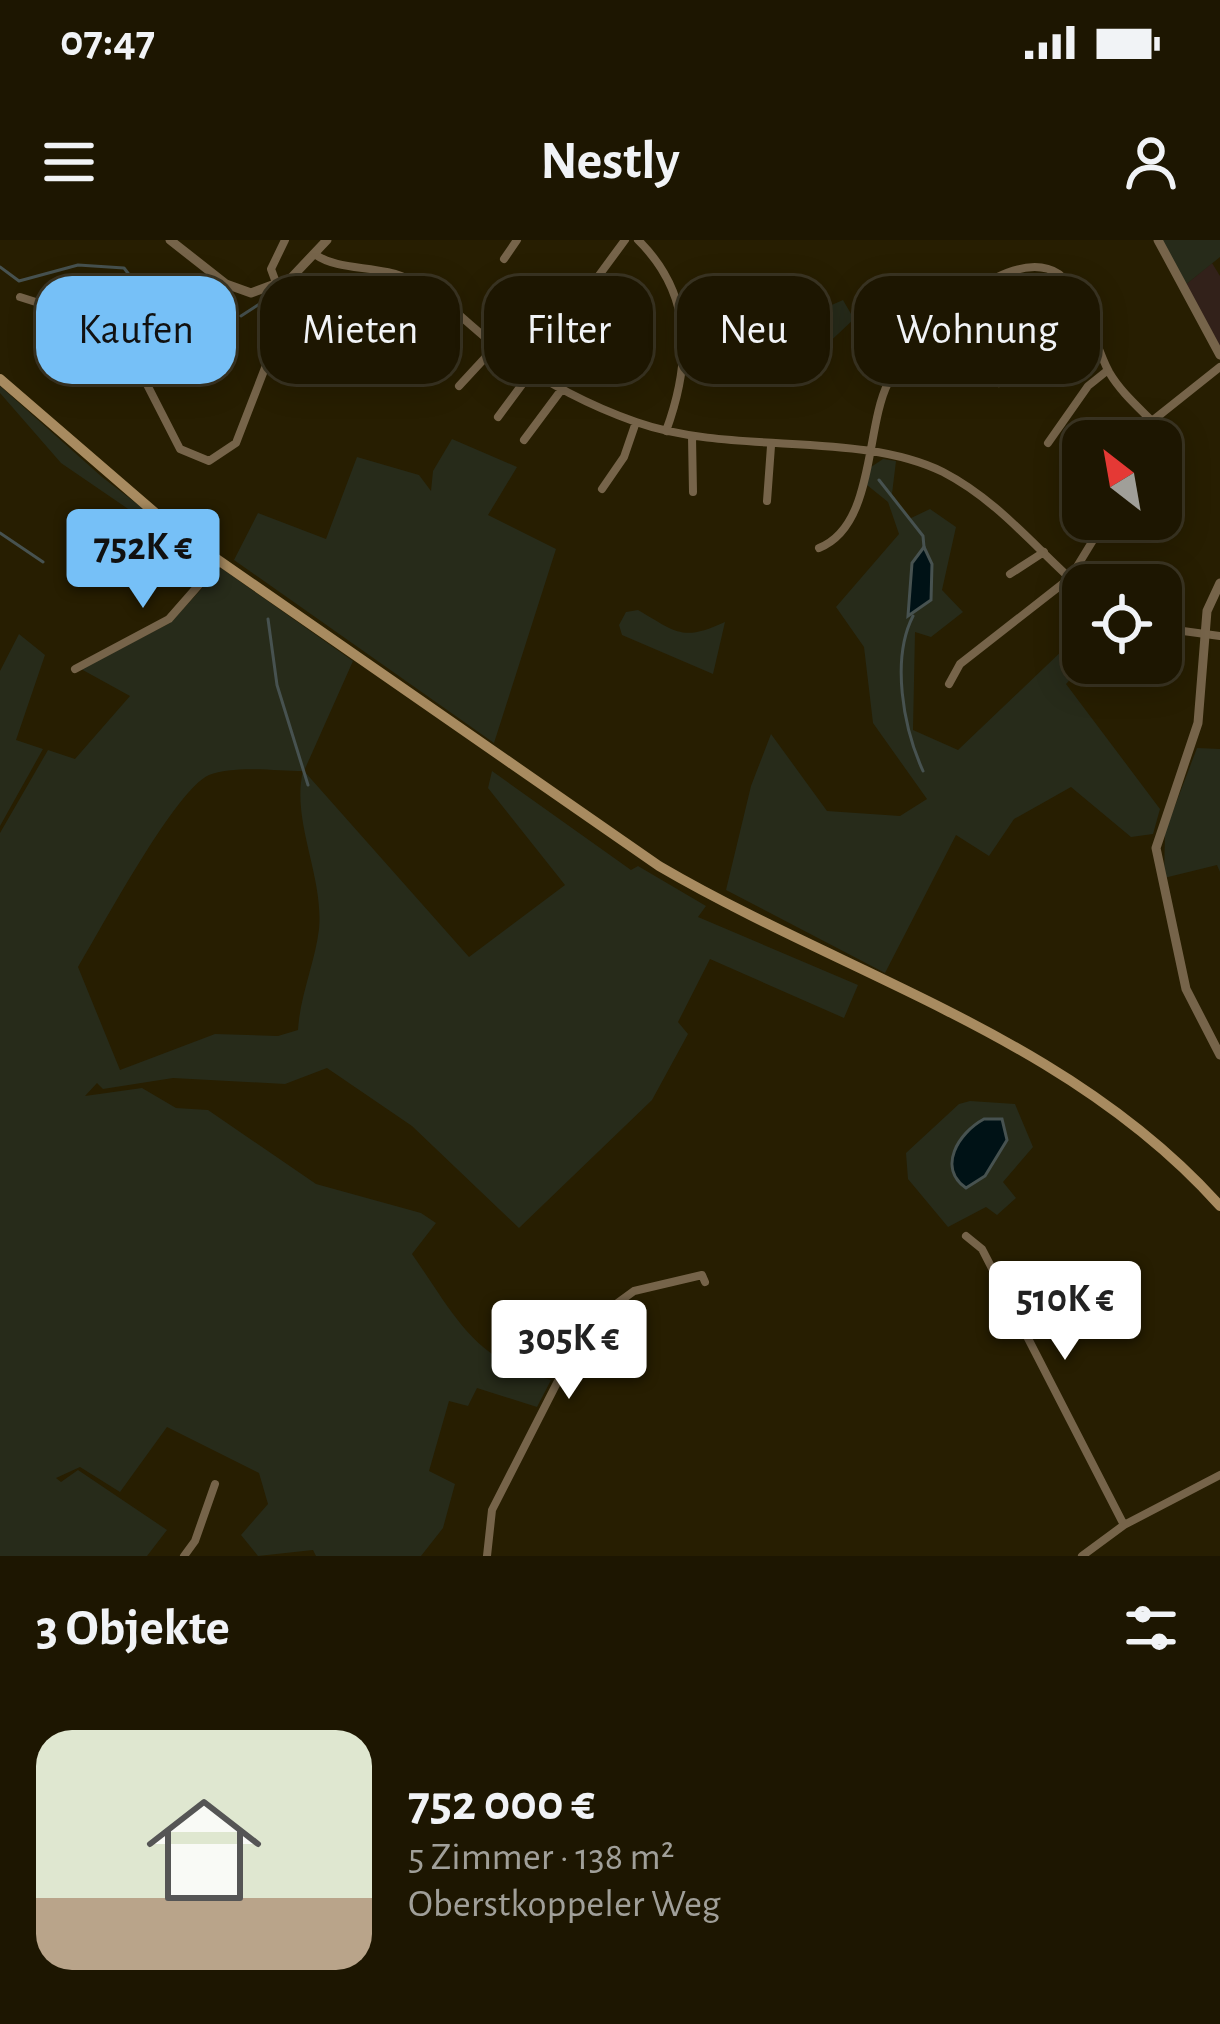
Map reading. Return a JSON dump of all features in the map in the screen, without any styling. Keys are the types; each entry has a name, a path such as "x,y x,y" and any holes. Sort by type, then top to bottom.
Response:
{"main road":[{"path":"0,379 118,486 219,562 659,866 731,908 1042,1059 1128,1119 1220,1206"}],"street":[{"path":"170,240 235,288 260,291"},
{"path":"274,276 272,269 285,240"},
{"path":"290,276 326,240"},
{"path":"504,260 517,240"},
{"path":"598,276 625,240"},
{"path":"638,240 664,272 684,331 683,384 666,431"},
{"path":"1158,240 1179,288 1220,355"},
{"path":"316,255 332,263 401,276"},
{"path":"991,276 1018,264 1042,265 1058,276"},
{"path":"20,297 80,316 101,342 136,365 184,454 209,461 233,449 260,379"},
{"path":"460,316 484,336"},
{"path":"1100,352 1108,370 1151,420"},
{"path":"460,386 484,359"},
{"path":"1153,420 1220,368"},
{"path":"1048,443 1088,386 1108,370"},
{"path":"498,417 522,384"},
{"path":"554,384 636,422 692,437 867,452 928,466 966,485 1062,570"},
{"path":"819,548 846,526 891,384"},
{"path":"524,440 562,389"},
{"path":"602,489 624,457 636,422"},
{"path":"692,437 693,492"},
{"path":"766,501 771,446"},
{"path":"1010,574 1044,552"},
{"path":"75,669 170,620 219,562"},
{"path":"1220,583 1207,611 1198,723 1160,827 1156,863 1186,989 1220,1055"},
{"path":"949,684 960,664 1062,584"},
{"path":"1182,632 1220,636"},
{"path":"966,1236 982,1249 1124,1525"},
{"path":"487,1556 497,1497 586,1326 634,1291 702,1275 705,1282"},
{"path":"1082,1556 1124,1525 1220,1475"},
{"path":"184,1556 196,1541 215,1484"}],"shaded area":[{"path":"1212,263 1220,276 1220,348 1184,286"},
{"path":"924,547 932,564 931,600 908,616 912,563"},
{"path":"984,1119 1002,1119 1007,1140 985,1176 966,1188 953,1171 954,1151"}],"green space":[{"path":"1162,240 1220,240 1220,257 1184,286"},
{"path":"843,300 854,319 830,342 830,306"},
{"path":"0,386 102,477 213,562 213,567 61,463 0,393"},
{"path":"452,439 517,467 488,515 556,549 494,743 234,560 258,513 326,539 357,457 419,475 431,491 433,471"},
{"path":"883,459 896,461 892,494 909,519 930,509 956,527 942,590 963,612 931,637 915,632 913,730 958,750 1062,651 1062,684 1160,809 1153,834 1131,837 1071,787 1014,819 989,856 956,835 885,973 726,890 751,786 771,734 827,811 900,816 927,799 873,723 864,647 836,607 899,534 888,502 867,485 871,467"},
{"path":"221,568 353,661 304,771 469,957 565,885 488,788 492,771 631,870 638,866 706,906 698,917 858,985 844,1018 710,959 678,1022 688,1034 652,1100 519,1228 412,1126 327,1068 285,1084 173,1078 103,1089 97,1083 85,1096 142,1088 176,1108 208,1110 316,1184 421,1213 436,1223 412,1254 455,1316 503,1361 551,1380 537,1407 477,1388 468,1406 449,1401 429,1471 455,1484 443,1528 421,1556 316,1556 313,1550 258,1556 241,1535 268,1504 259,1473 167,1427 120,1492 80,1467 56,1478 61,1482 78,1470 167,1530 147,1556 0,1556 0,833 48,750 75,759 130,696 81,669 170,623","holes":["303,771 300,790 319,929 298,1030 278,1036 215,1034 120,1070 78,967 159,832 195,786 219,772"]},
{"path":"638,610 680,632 699,632 725,622 713,674 622,635 619,625 626,612"},
{"path":"19,634 45,655 16,740 43,749 0,826 0,671"},
{"path":"1197,748 1220,749 1220,872 1217,865 1164,878 1165,832"},
{"path":"959,1104 1015,1104 1033,1147 1003,1182 1016,1198 997,1215 986,1207 948,1227 908,1179 906,1153"}],"waterway":[{"path":"37,276 78,265 124,268 130,276"},
{"path":"0,267 19,281 36,276"},
{"path":"241,316 260,304"},
{"path":"879,480 923,536 924,547"},
{"path":"0,533 43,562"},
{"path":"913,616 902,652 902,693 923,771"},
{"path":"268,619 277,685 308,785"}]}
